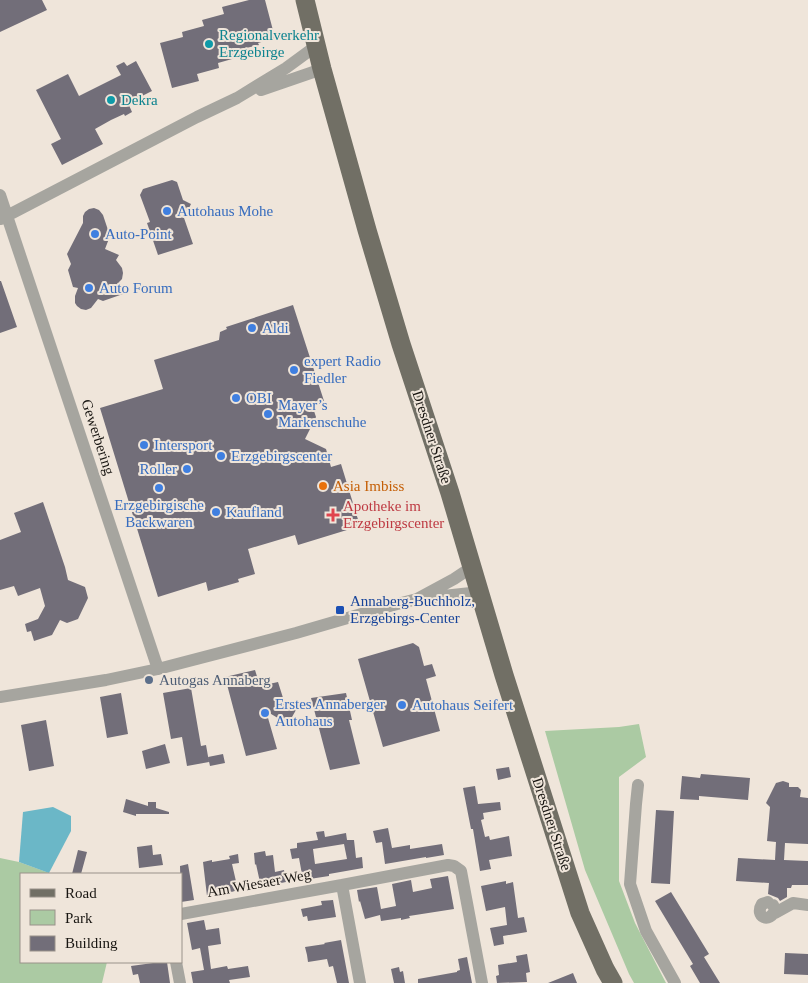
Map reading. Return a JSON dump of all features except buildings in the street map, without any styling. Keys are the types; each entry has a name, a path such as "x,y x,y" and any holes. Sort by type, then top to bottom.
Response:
{"main road":[{"name":"Dresdner Straße","path":"305,0 322,70 366,230 480,592 506,682 580,913 613,983"}],"street":[{"path":"4,217 237,98 286,68 316,46"},
{"path":"237,98 322,70"},
{"name":"Gewerbering","path":"0,195 4,217 15,243 158,669"},
{"path":"417,599 472,567"},
{"path":"0,697 106,680 158,669 417,599 480,592"},
{"path":"638,786 630,884 646,931 675,983"},
{"name":"Am Wiesaer Weg","path":"182,914 342,886 448,865 454,866 461,871 482,983"},
{"path":"342,886 360,983"},
{"path":"772,906 790,903 808,905"},
{"path":"176,963 180,983"}],"green space":[{"path":"639,724 646,757 619,777 619,881 635,923 666,983 634,983 629,974 585,870 545,731 619,727"},
{"path":"0,858 19,862 49,873 20,873 20,963 107,963 102,983 0,983"}],"water":[{"path":"53,807 71,816 71,831 49,873 19,862 23,812"}],"place":[{"name":"Regionalverkehr Erzgebirge","path":"209,44"},
{"name":"Dekra","path":"111,100"},
{"name":"Autohaus Mohe","path":"167,211"},
{"name":"Auto-Point","path":"95,234"},
{"name":"Auto Forum","path":"89,288"},
{"name":"Aldi","path":"252,328"},
{"name":"expert Radio Fiedler","path":"294,370"},
{"name":"OBI","path":"236,398"},
{"name":"Mayer’s Markenschuhe","path":"268,414"},
{"name":"Intersport","path":"144,445"},
{"name":"Erzgebirgscenter","path":"221,456"},
{"name":"Roller","path":"187,469"},
{"name":"Asia Imbiss","path":"323,486"},
{"name":"Erzgebirgische Backwaren","path":"159,488"},
{"name":"Kaufland","path":"216,512"},
{"name":"Apotheke im Erzgebirgscenter","path":"333,515"},
{"name":"Annaberg-Buchholz, Erzgebirgs-Center","path":"340,610"},
{"name":"Autogas Annaberg","path":"149,680"},
{"name":"Autohaus Seifert","path":"402,705"},
{"name":"Erstes Annaberger Autohaus","path":"265,713"}]}
